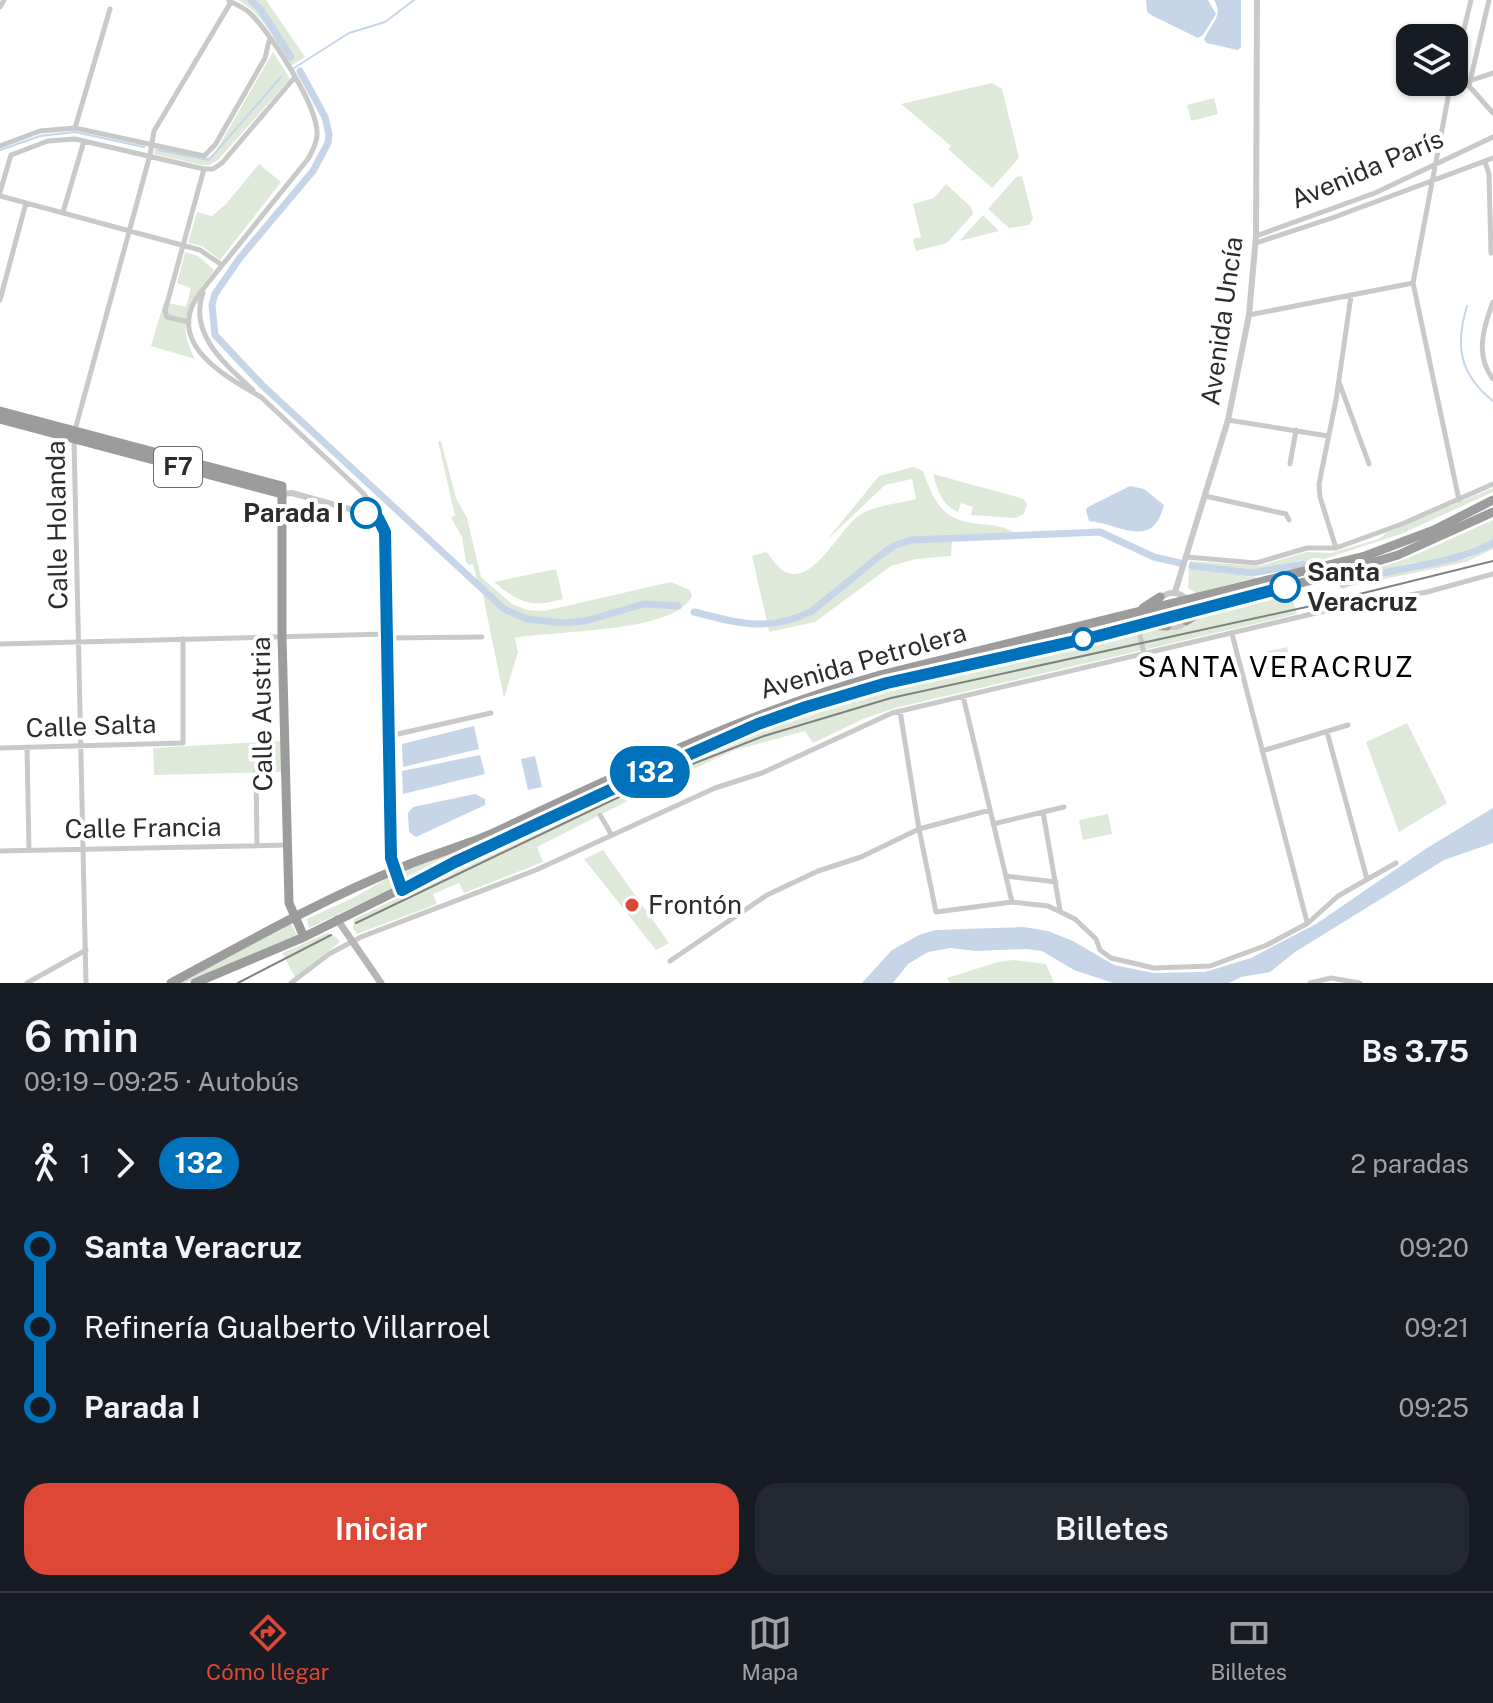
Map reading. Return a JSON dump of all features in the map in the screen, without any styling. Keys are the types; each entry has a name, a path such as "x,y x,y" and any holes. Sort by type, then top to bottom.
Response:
{"highway":[{"name":"F7","path":"0,411 75,435 285,491"},
{"name":"F7","path":"0,419 75,435"},
{"name":"Calle Austria","path":"285,491 282,637 286,845 289,903 304,937"},
{"path":"1184,604 1210,600 1365,556 1434,530 1493,500"},
{"path":"1184,604 1335,574 1398,555 1493,512"},
{"path":"1137,612 1160,597"},
{"name":"Avenida Petrolera","path":"195,983 304,937 469,855 758,724 887,683 1138,625 1160,618 1184,604"},
{"name":"Avenida Petrolera","path":"171,983 294,917 395,870 483,837 756,715 827,689 1137,612 1160,618"}],"main road":[{"path":"337,919 381,983"}],"street":[{"path":"0,7 4,0"},
{"name":"Avenida Uncía","path":"1184,604 1187,557 1228,420 1249,315 1256,239 1257,0"},
{"path":"1465,24 1471,0"},
{"path":"1470,84 1489,0"},
{"path":"230,1 253,16 295,77 313,113 318,139 308,159 207,284 193,304 189,322 195,343 209,361 224,376 261,397"},
{"name":"Calle Holanda","path":"86,983 75,435 154,131 230,1"},
{"path":"75,128 110,9"},
{"path":"0,146 40,131 75,128 204,156 215,145 265,58 269,39"},
{"path":"1470,84 1493,73"},
{"path":"222,265 200,250 0,194 11,155 48,141 84,141 213,169 222,163 295,77"},
{"path":"1470,84 1493,113"},
{"path":"1450,96 1413,283 1459,500"},
{"name":"Avenida París","path":"1256,239 1375,193 1493,137"},
{"path":"63,212 84,141"},
{"name":"Avenida París","path":"1256,239 1332,218 1493,158"},
{"path":"1485,162 1489,174 1491,253"},
{"path":"189,322 173,320 167,317 165,311 204,169"},
{"path":"0,300 26,203"},
{"path":"1249,315 1413,283"},
{"path":"207,284 200,301 199,319 217,354 362,492 372,504 371,515"},
{"path":"1336,548 1319,484 1351,296"},
{"path":"1493,302 1482,346 1483,359 1493,379"},
{"path":"1338,378 1369,464"},
{"path":"1228,420 1328,436"},
{"path":"1290,464 1296,430"},
{"path":"1187,557 1256,563 1307,548 1336,548 1379,534 1493,484"},
{"path":"285,491 371,515 378,518 385,532 391,858 402,890"},
{"path":"1205,496 1286,514 1289,520"},
{"path":"291,983 329,954 351,942 469,897 715,788 762,773 835,737 900,711 1333,609 1427,592 1493,574"},
{"path":"1160,597 1184,604 1177,626 1160,618 1160,597"},
{"path":"1138,625 1144,654"},
{"path":"1232,634 1308,923"},
{"path":"0,644 282,637 482,637"},
{"name":"Calle Salta","path":"0,748 183,743 183,639"},
{"path":"963,696 1012,902"},
{"path":"900,711 936,912 1028,902 1060,910 1075,919 1096,939 1100,950 1111,958 1154,968 1210,966 1267,945 1308,923 1338,896 1396,863"},
{"path":"389,736 491,713"},
{"path":"1262,751 1348,725"},
{"path":"1327,732 1367,879"},
{"path":"27,748 29,850"},
{"path":"256,770 257,846"},
{"path":"993,824 1064,807"},
{"path":"670,961 767,895 818,871 861,857 919,829 990,810"},
{"path":"1043,812 1060,910"},
{"path":"600,815 611,834"},
{"name":"Calle Francia","path":"0,851 286,845"},
{"path":"1006,876 1056,882"},
{"path":"27,983 86,950"},
{"path":"1310,983 1331,978 1360,983"}],"green space":[{"path":"238,0 266,0 305,57 291,66 262,21"},
{"path":"273,52 290,79 218,160 202,165 154,154 155,147 203,158 216,151"},
{"path":"992,83 1002,89 1019,158 992,188 948,149 951,146 901,104"},
{"path":"1214,98 1218,114 1191,121 1187,105"},
{"path":"259,164 281,182 220,260 202,246 188,243 197,212 212,216"},
{"path":"1022,176 1033,219 1029,225 1009,228 988,209 1016,177"},
{"path":"946,184 971,207 973,214 947,243 916,251 913,239 921,237 913,204 934,198"},
{"path":"983,215 999,231 959,241"},
{"path":"185,252 198,256 214,270 188,312 186,333 195,359 151,346 164,302 186,307 191,288 177,283"},
{"path":"438,441 441,441 456,498 467,518 481,577 512,604 527,610 544,611 671,582 690,590 692,596 681,608 638,624 515,638 518,652 504,698 481,586 473,564 466,562 462,537 451,517 455,516"},
{"path":"913,467 923,471 936,501 948,514 966,522 998,526 1016,533 909,538 896,543 812,608 798,616 767,622 752,556 766,552 788,573 798,574 807,570 863,513 916,499 912,479 885,485 826,541 879,476"},
{"path":"933,474 1024,499 1027,504 1024,514 1015,518 971,515 973,507 961,503 958,512 944,501"},
{"path":"1493,488 1493,492 1401,534 1321,560 1305,563 1302,560 1252,571 1190,564 1190,561 1259,566 1307,552 1331,553 1379,539 1386,533"},
{"path":"1493,520 1493,540 1461,556 1406,564 1336,584 1335,581 1406,559"},
{"path":"952,541 951,556 916,559 891,566 815,622 769,632 768,626 805,617 819,609 892,551 910,543"},
{"path":"1493,545 1493,549 1466,562 1337,589 1384,573 1468,558"},
{"path":"1189,568 1258,577 1196,593 1188,588"},
{"path":"556,569 563,599 552,602 526,602 494,582"},
{"path":"1291,595 1297,614 895,708 863,719 813,743 805,731 735,750 537,847 543,862 464,893 459,883 433,894 437,904 357,934 353,928 354,919 589,805 684,761 769,727 846,702 924,682 1157,628 1174,629 1203,615"},
{"path":"1152,613 1110,628 837,693 407,884 401,870 579,797 755,719 863,682"},
{"path":"1287,647 1291,665 1266,670 1262,653"},
{"path":"1407,723 1447,803 1399,832 1366,742"},
{"path":"281,741 282,772 154,775 153,748"},
{"path":"1108,814 1112,834 1083,840 1079,820"},
{"name":"Frontón","path":"603,850 669,943 656,950 584,859"},
{"path":"391,879 393,888 309,928 307,919"},
{"path":"291,924 297,935 186,983 178,983"},
{"path":"327,933 340,942 295,977 282,953"},
{"path":"1013,960 1046,964 1054,983 950,983 947,978 998,962"}],"water":[{"path":"1146,0 1208,0 1216,14 1198,38 1147,12"},
{"path":"1214,0 1241,0 1241,47 1238,50 1206,43 1204,39 1217,15"},
{"path":"1130,486 1144,489 1164,505 1152,527 1134,531 1089,521 1088,507"},
{"path":"474,726 479,749 403,767 402,744"},
{"path":"480,755 485,774 403,794 402,771"},
{"path":"535,756 542,787 528,790 521,759"},
{"path":"475,794 485,799 485,805 416,837 409,832 408,813 413,807"},
{"path":"1493,808 1493,843 1444,860 1295,952 1270,972 1241,977 1229,983 1113,983 1074,970 1042,951 950,948 928,952 908,964 893,983 862,983 892,950 919,935 935,930 1023,927 1048,931 1073,941 1114,965 1153,973 1205,972 1251,958 1316,924 1427,848"}],"waterway":[{"path":"251,0 261,10 291,57"},
{"path":"294,68 349,33 385,22 414,0"},
{"path":"300,71 325,117 328,143 313,171 239,259 215,294 212,305 215,335 262,385 504,609 527,619 563,623 585,621 644,604 678,606"},
{"path":"158,150 209,160 281,77"},
{"path":"0,150 40,136 75,132 144,147"},
{"path":"1467,306 1461,334 1463,358 1473,380 1493,401"},
{"path":"694,612 753,624 796,618 812,611 894,546 911,540 1100,532 1154,557 1180,563"},
{"path":"1343,585 1456,557 1493,543"},
{"path":"1192,566 1252,573 1303,564"}],"tram line":[{"path":"356,923 667,774 764,736 891,698 1311,606 1493,561"},
{"path":"238,983 331,935"}],"bus line":[{"name":"132","path":"366,513 378,518 385,532 391,858 402,890 634,779 758,724 806,707 887,683 1098,636 1285,587"}],"place":[{"name":"Parada I","path":"366,513"},
{"name":"Santa Veracruz","path":"1285,587"},
{"name":"Frontón","path":"632,905"}],"district":[{"name":"SANTA VERACRUZ","path":"1276,667"}]}
